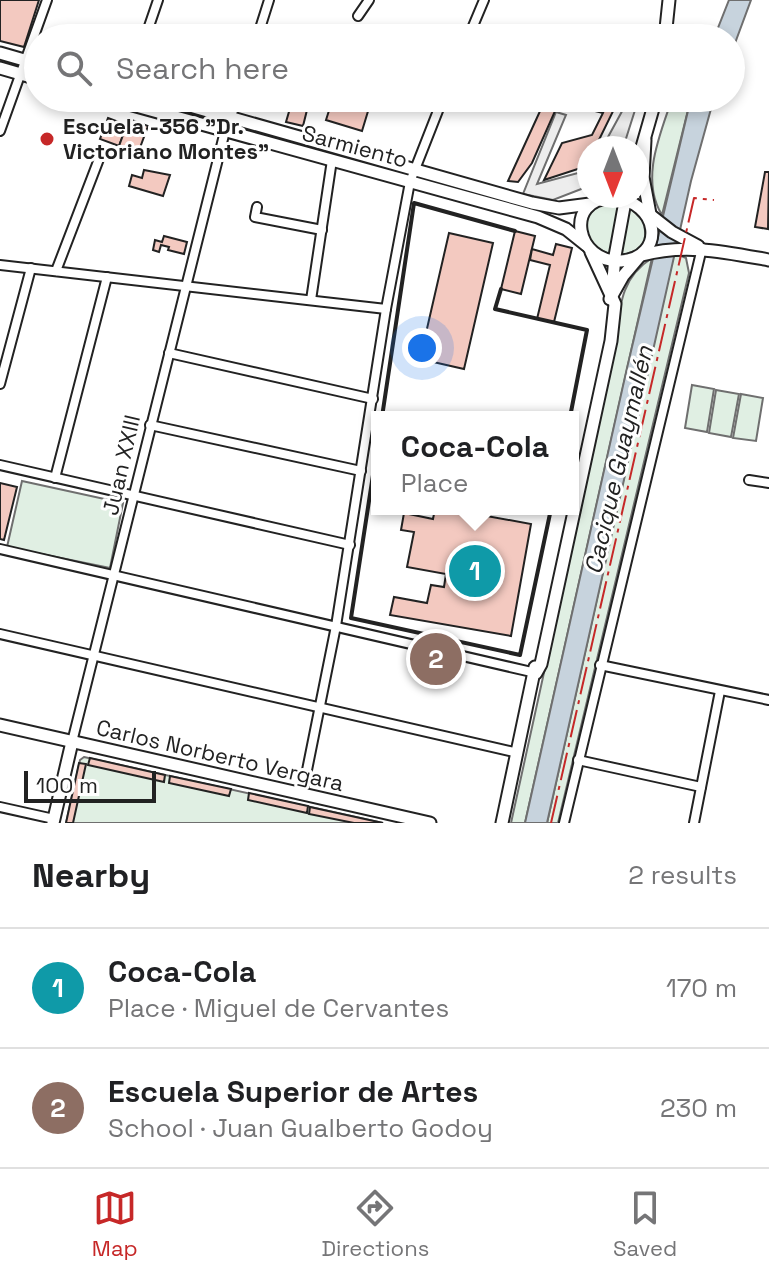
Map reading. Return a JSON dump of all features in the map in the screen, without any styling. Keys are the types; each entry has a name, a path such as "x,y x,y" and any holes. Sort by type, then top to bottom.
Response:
{"main road":[{"path":"666,24 669,0"},
{"path":"0,53 24,60"},
{"path":"0,68 22,75"},
{"name":"Sarmiento","path":"157,112 538,217 566,229 588,248 614,261"},
{"name":"Sarmiento","path":"211,112 552,207 577,207"},
{"path":"644,136 651,112"},
{"path":"611,297 623,276 645,254 650,242 652,217 649,204"},
{"path":"579,491 610,349 615,304 580,226 589,208"},
{"path":"579,457 611,297 624,208"},
{"path":"640,208 678,236 702,248"},
{"path":"614,261 675,248 702,248 769,260"},
{"path":"536,673 535,662 567,515"},
{"path":"502,823 574,515"},
{"name":"Carlos Norberto Vergara","path":"0,725 430,823"},
{"name":"Juan XXIII","path":"54,821 72,742"}],"street":[{"path":"41,24 47,0"},
{"path":"150,24 158,0"},
{"path":"261,24 269,0"},
{"path":"358,16 369,0"},
{"path":"474,24 484,0"},
{"path":"0,131 24,72"},
{"name":"Juan XXIII","path":"72,742 225,131 234,112"},
{"path":"302,795 336,626 386,309 410,182 437,112"},
{"path":"56,271 99,159"},
{"path":"311,300 332,160"},
{"path":"257,207 255,217 322,230"},
{"path":"564,823 702,248"},
{"path":"0,265 386,309"},
{"path":"0,384 31,268"},
{"path":"55,478 107,277"},
{"path":"169,353 373,399"},
{"path":"150,425 361,471"},
{"path":"0,465 350,545"},
{"path":"749,480 769,483"},
{"path":"0,549 536,673"},
{"path":"0,634 518,753"},
{"path":"600,665 769,700"},
{"path":"694,823 720,691"},
{"path":"578,760 701,787"},
{"path":"0,807 54,821"}],"green space":[{"path":"668,112 688,112 662,215 656,201 652,172"},
{"path":"596,208 618,208 610,255 590,244 586,221"},
{"path":"631,208 644,222 646,240 638,250 620,256"},
{"path":"674,253 686,258 689,273 558,823 547,823"},
{"path":"652,258 525,823 511,823 613,358 621,302 631,278"},
{"path":"692,385 714,389 707,432 685,428"},
{"path":"716,390 739,394 731,437 709,433"},
{"path":"741,394 763,398 756,441 733,438"},
{"path":"22,481 123,503 110,568 7,547"},
{"path":"84,757 383,823 66,823 80,760"}],"shaded area":[{"path":"556,112 566,115 537,184 577,173 577,191 553,200 523,194"},
{"path":"622,112 634,112 627,136 609,136"}],"water":[{"path":"729,0 751,0 742,24 720,24"},
{"name":"Cacique Guaymallén","path":"688,112 710,112 691,181 547,823 525,823"}],"building":[{"path":"0,0 39,0 31,24 24,24 24,47 0,41"},
{"path":"289,112 306,112 303,126 286,122"},
{"path":"329,112 368,112 362,131 326,120"},
{"path":"540,112 555,112 532,163 518,182 508,181"},
{"path":"599,112 613,112 601,136 588,136 592,135 603,113"},
{"path":"108,118 127,125 119,146 100,139"},
{"path":"129,119 148,126 138,153 119,146"},
{"path":"577,139 577,169 544,180 562,143"},
{"path":"144,170 170,175 163,196 129,186 132,175 142,178"},
{"path":"765,172 769,172 768,229 755,227"},
{"path":"515,231 535,236 521,294 501,289"},
{"path":"449,233 493,243 464,369 420,359"},
{"path":"164,236 187,242 184,254 161,245 159,252 153,250 155,240 162,242"},
{"path":"556,244 572,248 554,322 537,319 550,265 530,260 532,249 553,255"},
{"path":"0,483 17,487 4,540 0,539"},
{"path":"404,515 433,519 434,515 481,515 531,524 511,636 390,615 394,597 427,603 431,585 444,587 446,574 407,567 414,532 401,530"},
{"path":"90,758 165,775 164,782 88,765"},
{"path":"79,763 86,764 73,823 66,823"},
{"path":"170,776 231,789 229,796 169,783"},
{"path":"249,793 308,806 307,813 248,800"},
{"path":"310,807 383,823 354,823 309,814"}],"wall":[{"path":"383,411 414,203 515,231"},
{"path":"501,289 495,309 587,330 571,411"},
{"path":"371,488 351,618 520,655 550,515"}],"power":[{"path":"551,823 694,198 714,200"}],"place":[{"name":"Escuela -356 \"Dr. Victoriano Montes\"","path":"47,139"},
{"name":"Coca-Cola","path":"475,571"},
{"name":"Escuela Superior de Artes","path":"436,659"}]}
